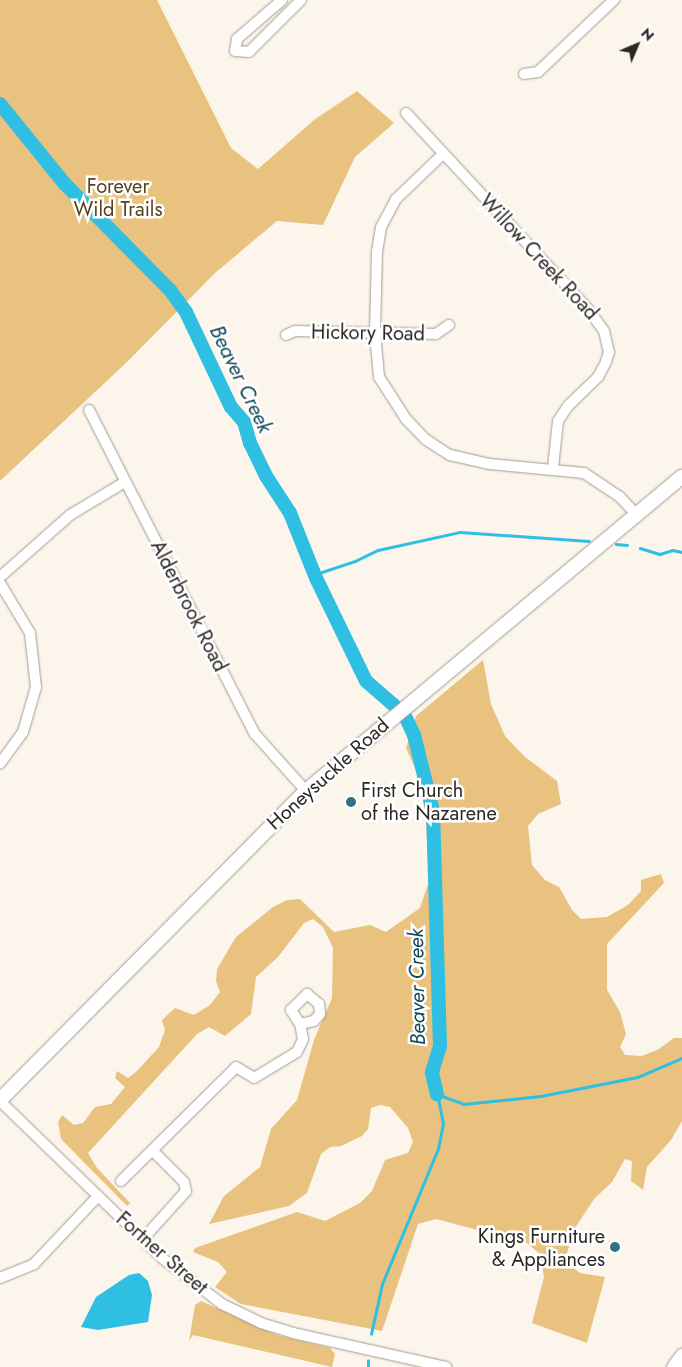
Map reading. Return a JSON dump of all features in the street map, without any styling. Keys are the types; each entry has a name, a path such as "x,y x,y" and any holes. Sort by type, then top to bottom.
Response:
{"highway":[{"path":"674,1367 682,1356"},
{"path":"681,1367 682,1362"}],"main road":[{"name":"Honeysuckle Road","path":"0,1100 225,869 306,791 638,516 682,477"}],"street":[{"path":"282,0 237,39 236,51 249,52 301,0"},
{"path":"524,74 538,72 614,0"},
{"name":"Willow Creek Road","path":"406,113 588,309 604,331 609,352 606,362 598,377 568,406 558,421 553,468"},
{"path":"443,154 396,199 384,217 377,251 375,333 379,376 396,407 425,439 450,455 469,460 553,468 592,477 620,497 638,516"},
{"name":"Hickory Road","path":"286,335 295,331 436,334 449,325"},
{"name":"Alderbrook Road","path":"89,410 255,734 306,791"},
{"path":"0,576 70,515 125,482"},
{"path":"0,583 30,633 36,687 23,732 0,764"},
{"path":"121,1181 236,1066 254,1078 297,1052 303,1039 300,1024"},
{"name":"Fortner Street","path":"0,1100 143,1240 198,1288 261,1323 309,1337 446,1367"},
{"path":"143,1240 186,1191 184,1182 152,1150"},
{"path":"0,1278 34,1264 98,1196"}],"green space":[{"name":"Forever Wild Trails","path":"0,0 157,0 231,148 258,169 314,120 357,91 394,123 355,157 323,225 277,221 215,273 127,362 0,481"},
{"path":"483,660 491,704 505,736 525,757 557,781 561,804 538,814 528,826 532,865 545,880 559,887 572,910 581,919 607,917 628,905 641,891 641,880 661,874 664,883 607,944 607,990 620,1012 626,1034 620,1047 625,1055 642,1056 659,1049 674,1038 682,1038 682,1121 671,1140 647,1167 643,1190 631,1181 632,1161 625,1159 612,1182 594,1199 573,1231 565,1261 580,1273 605,1277 587,1343 532,1323 544,1277 540,1254 527,1243 436,1219 418,1224 382,1331 241,1304 215,1287 227,1272 218,1262 193,1252 195,1248 297,1212 325,1221 360,1203 372,1191 385,1160 408,1153 413,1142 408,1128 390,1107 380,1105 371,1108 368,1129 362,1136 341,1146 330,1147 321,1154 307,1193 289,1206 209,1224 224,1196 260,1167 271,1129 297,1100 314,1040 332,998 333,948 323,927 313,919 304,923 278,957 256,977 251,1014 225,1036 209,1027 197,1034 88,1153 97,1168 130,1203 127,1206 61,1139 58,1122 62,1115 74,1125 83,1123 95,1107 111,1104 125,1087 115,1078 117,1071 128,1078 136,1072 159,1047 165,1030 162,1020 175,1008 194,1015 210,1005 220,992 216,981 217,969 236,937 273,907 287,900 300,899 334,932 370,925 386,932 420,908 429,881 426,817 418,775 406,748 416,716"},
{"path":"201,1301 277,1335 330,1348 335,1354 332,1367 193,1335 189,1341 195,1305"}],"water":[{"path":"139,1273 148,1281 152,1295 148,1322 98,1330 81,1327 96,1297 129,1275"}],"waterway":[{"name":"Beaver Creek","path":"0,104 64,183 170,290 186,312 231,407 244,422 250,443 266,476 290,513 316,578 366,681 394,705"},
{"path":"316,574 355,561 378,550 460,532 589,541"},
{"path":"616,544 627,545"},
{"path":"640,548 660,554 672,550 682,552"},
{"name":"Beaver Creek","path":"406,718 414,735 433,811 440,1046 432,1073 437,1094"},
{"path":"437,1094 464,1104 541,1096 638,1077 682,1058"},
{"name":"Beaver Creek","path":"371,1334 382,1284 438,1149 443,1124 437,1094"},
{"name":"Beaver Creek","path":"368,1361 368,1367"}],"place":[{"name":"First Church of the Nazarene","path":"351,802"},
{"name":"Kings Furniture & Appliances","path":"615,1247"}]}
